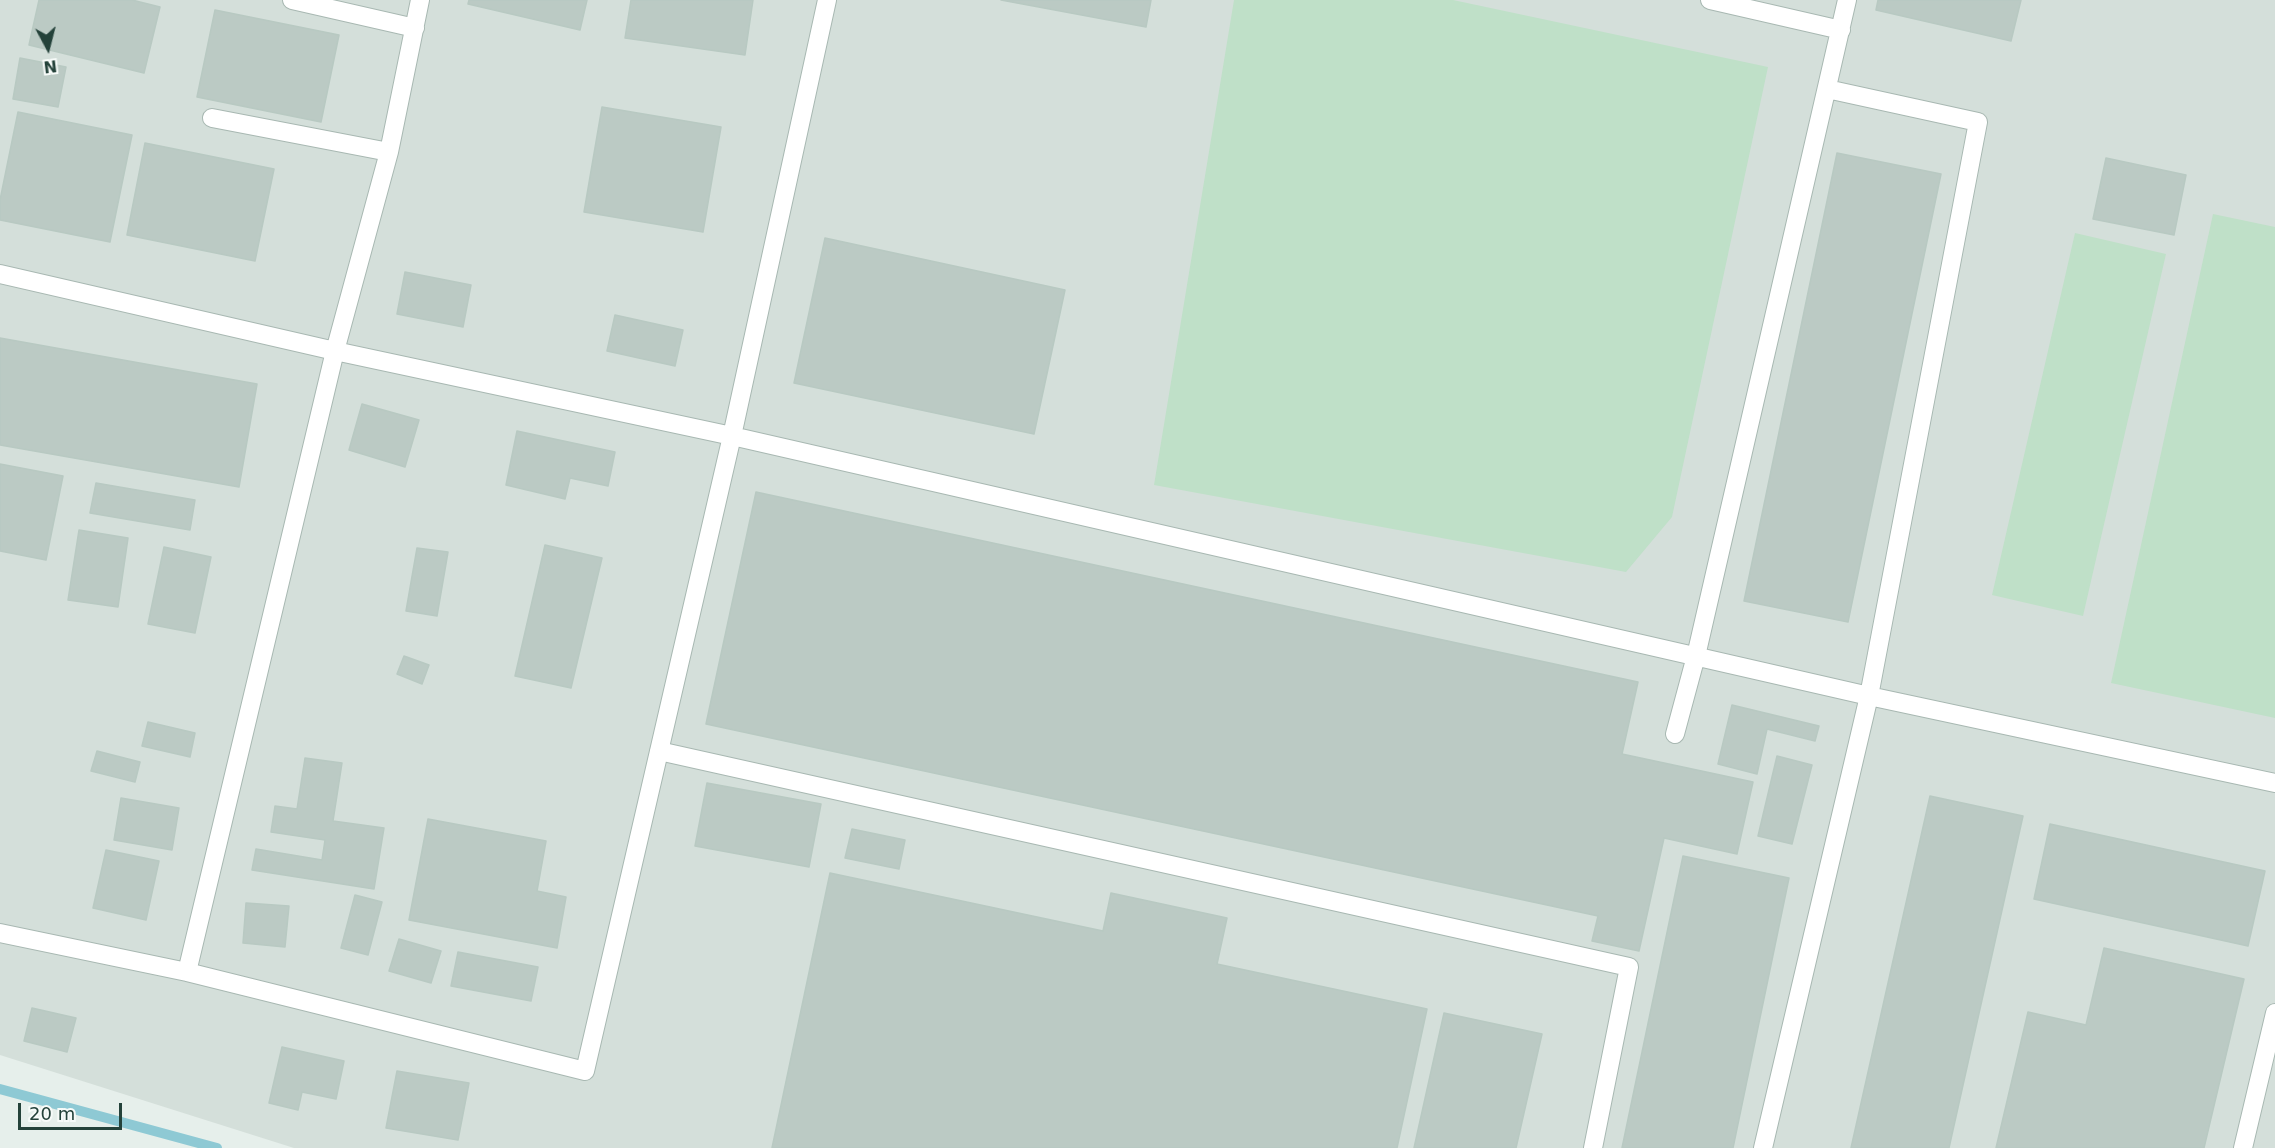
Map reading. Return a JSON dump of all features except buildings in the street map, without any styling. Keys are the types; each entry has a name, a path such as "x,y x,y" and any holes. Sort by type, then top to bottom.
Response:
{"lane":[{"path":"292,0 415,28"},
{"path":"187,972 334,351 389,152 420,0"},
{"path":"0,933 187,972 585,1071 732,436 827,0"},
{"path":"1710,0 1841,30"},
{"path":"1675,734 1696,656 1841,30 1846,0"},
{"path":"1763,1148 1869,696 1978,122 1827,89"},
{"path":"212,118 389,152"},
{"path":"0,274 334,351 732,436 1869,696 2275,783"},
{"path":"659,752 1629,967 1593,1148"},
{"path":"2243,1148 2275,1013"}],"shaded area":[{"path":"0,0 2275,0 2275,1148 294,1148 0,1055"}],"green space":[{"path":"1234,0 1453,0 1768,67 1672,517 1626,572 1154,485"},
{"path":"2213,214 2275,227 2275,718 2111,683"},
{"path":"2075,233 2166,254 2083,616 1992,595"}],"waterway":[{"path":"0,1089 217,1148"}]}
